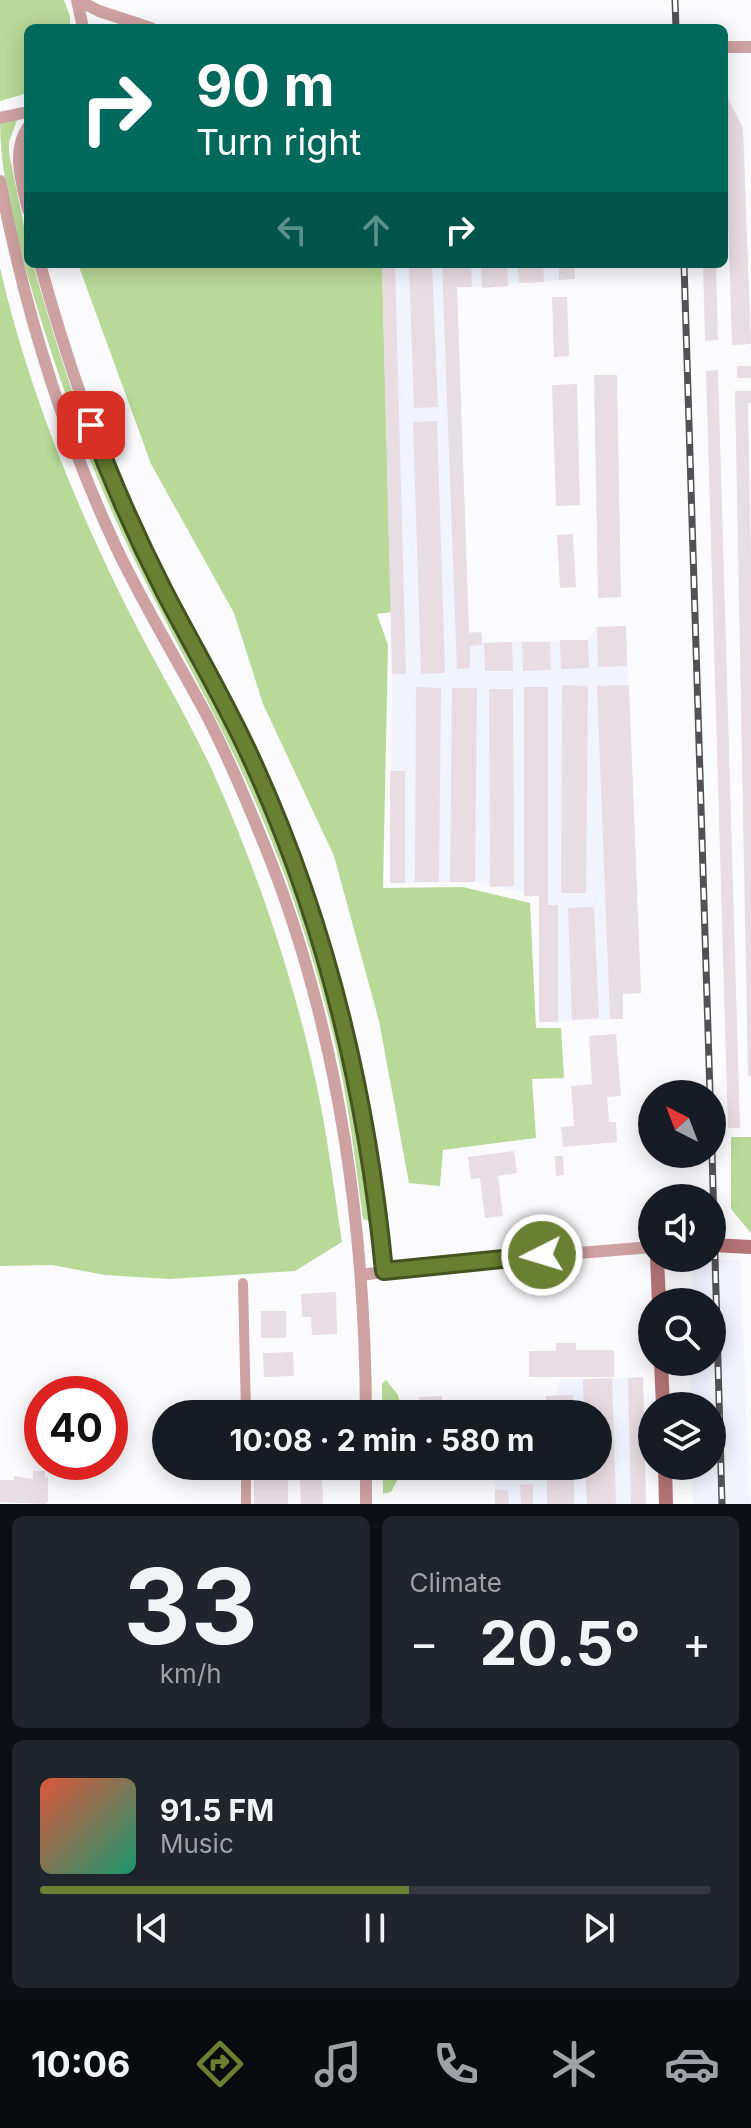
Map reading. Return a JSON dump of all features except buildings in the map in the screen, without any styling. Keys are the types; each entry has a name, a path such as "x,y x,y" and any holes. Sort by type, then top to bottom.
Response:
{"main road":[{"path":"726,1246 751,1247"},
{"path":"665,1480 666,1504"}],"street":[{"path":"77,0 82,24"},
{"path":"77,0 139,24"},
{"path":"728,47 751,47"},
{"path":"0,118 24,113"},
{"path":"24,135 18,159 24,190"},
{"path":"0,181 25,295 62,414 88,483 141,596 207,716 287,904 323,1026 356,1205 362,1275 366,1400"},
{"path":"41,268 76,382 116,488 165,593 251,758 293,857 315,920 343,1017 358,1086 377,1202 384,1271"},
{"path":"362,1275 638,1248"},
{"path":"243,1283 246,1400"},
{"path":"246,1480 246,1504"},
{"path":"366,1480 366,1504"}],"shaded area":[{"path":"382,268 574,268 575,279 457,288 469,632 481,632 484,643 588,640 597,627 626,626 641,993 623,994 623,1019 539,1022 539,896 475,882 390,883 392,674"},
{"path":"726,1260 740,1260 750,1504 693,1504 692,1480 726,1480 726,1392 691,1392 690,1376 726,1376 726,1288 692,1288 692,1272 726,1272"},
{"path":"643,1377 643,1392 638,1392 638,1480 645,1480 646,1504 495,1504 495,1480 612,1480 612,1400 546,1400 546,1396 558,1396 559,1380"}],"green space":[{"path":"0,0 64,0 70,24 24,24 24,94 0,101"},
{"path":"18,118 9,142 9,153 24,226 24,261 6,187 0,122"},
{"path":"0,268 36,394 67,476 121,596 213,772 260,888 286,967 317,1087 342,1242 295,1271 169,1279 105,1275 52,1265 0,1266"},
{"path":"26,268 34,268 75,400 114,500 253,778 301,896 328,981 347,1060 365,1173 369,1221 363,1219 334,1039 294,901 231,748 110,509 74,418"},
{"path":"79,268 382,268 391,612 377,614 388,645 383,888 463,887 530,903 536,1028 561,1028 564,1078 532,1079 536,1138 443,1150 440,1186 409,1183 379,1021 334,856 263,704 234,613 151,464"},
{"path":"731,1137 751,1137 751,1233 731,1209"},
{"path":"386,1380 399,1400 382,1400 382,1384"},
{"path":"383,1480 397,1480 391,1492 383,1494"}],"railway":[{"path":"675,0 676,24"},
{"path":"684,268 710,1080"},
{"path":"712,1168 722,1504"}],"route":[{"path":"91,425 116,488 165,593 207,668 251,758 293,857 315,920 346,1029 358,1086 377,1202 384,1271 542,1255"}]}
